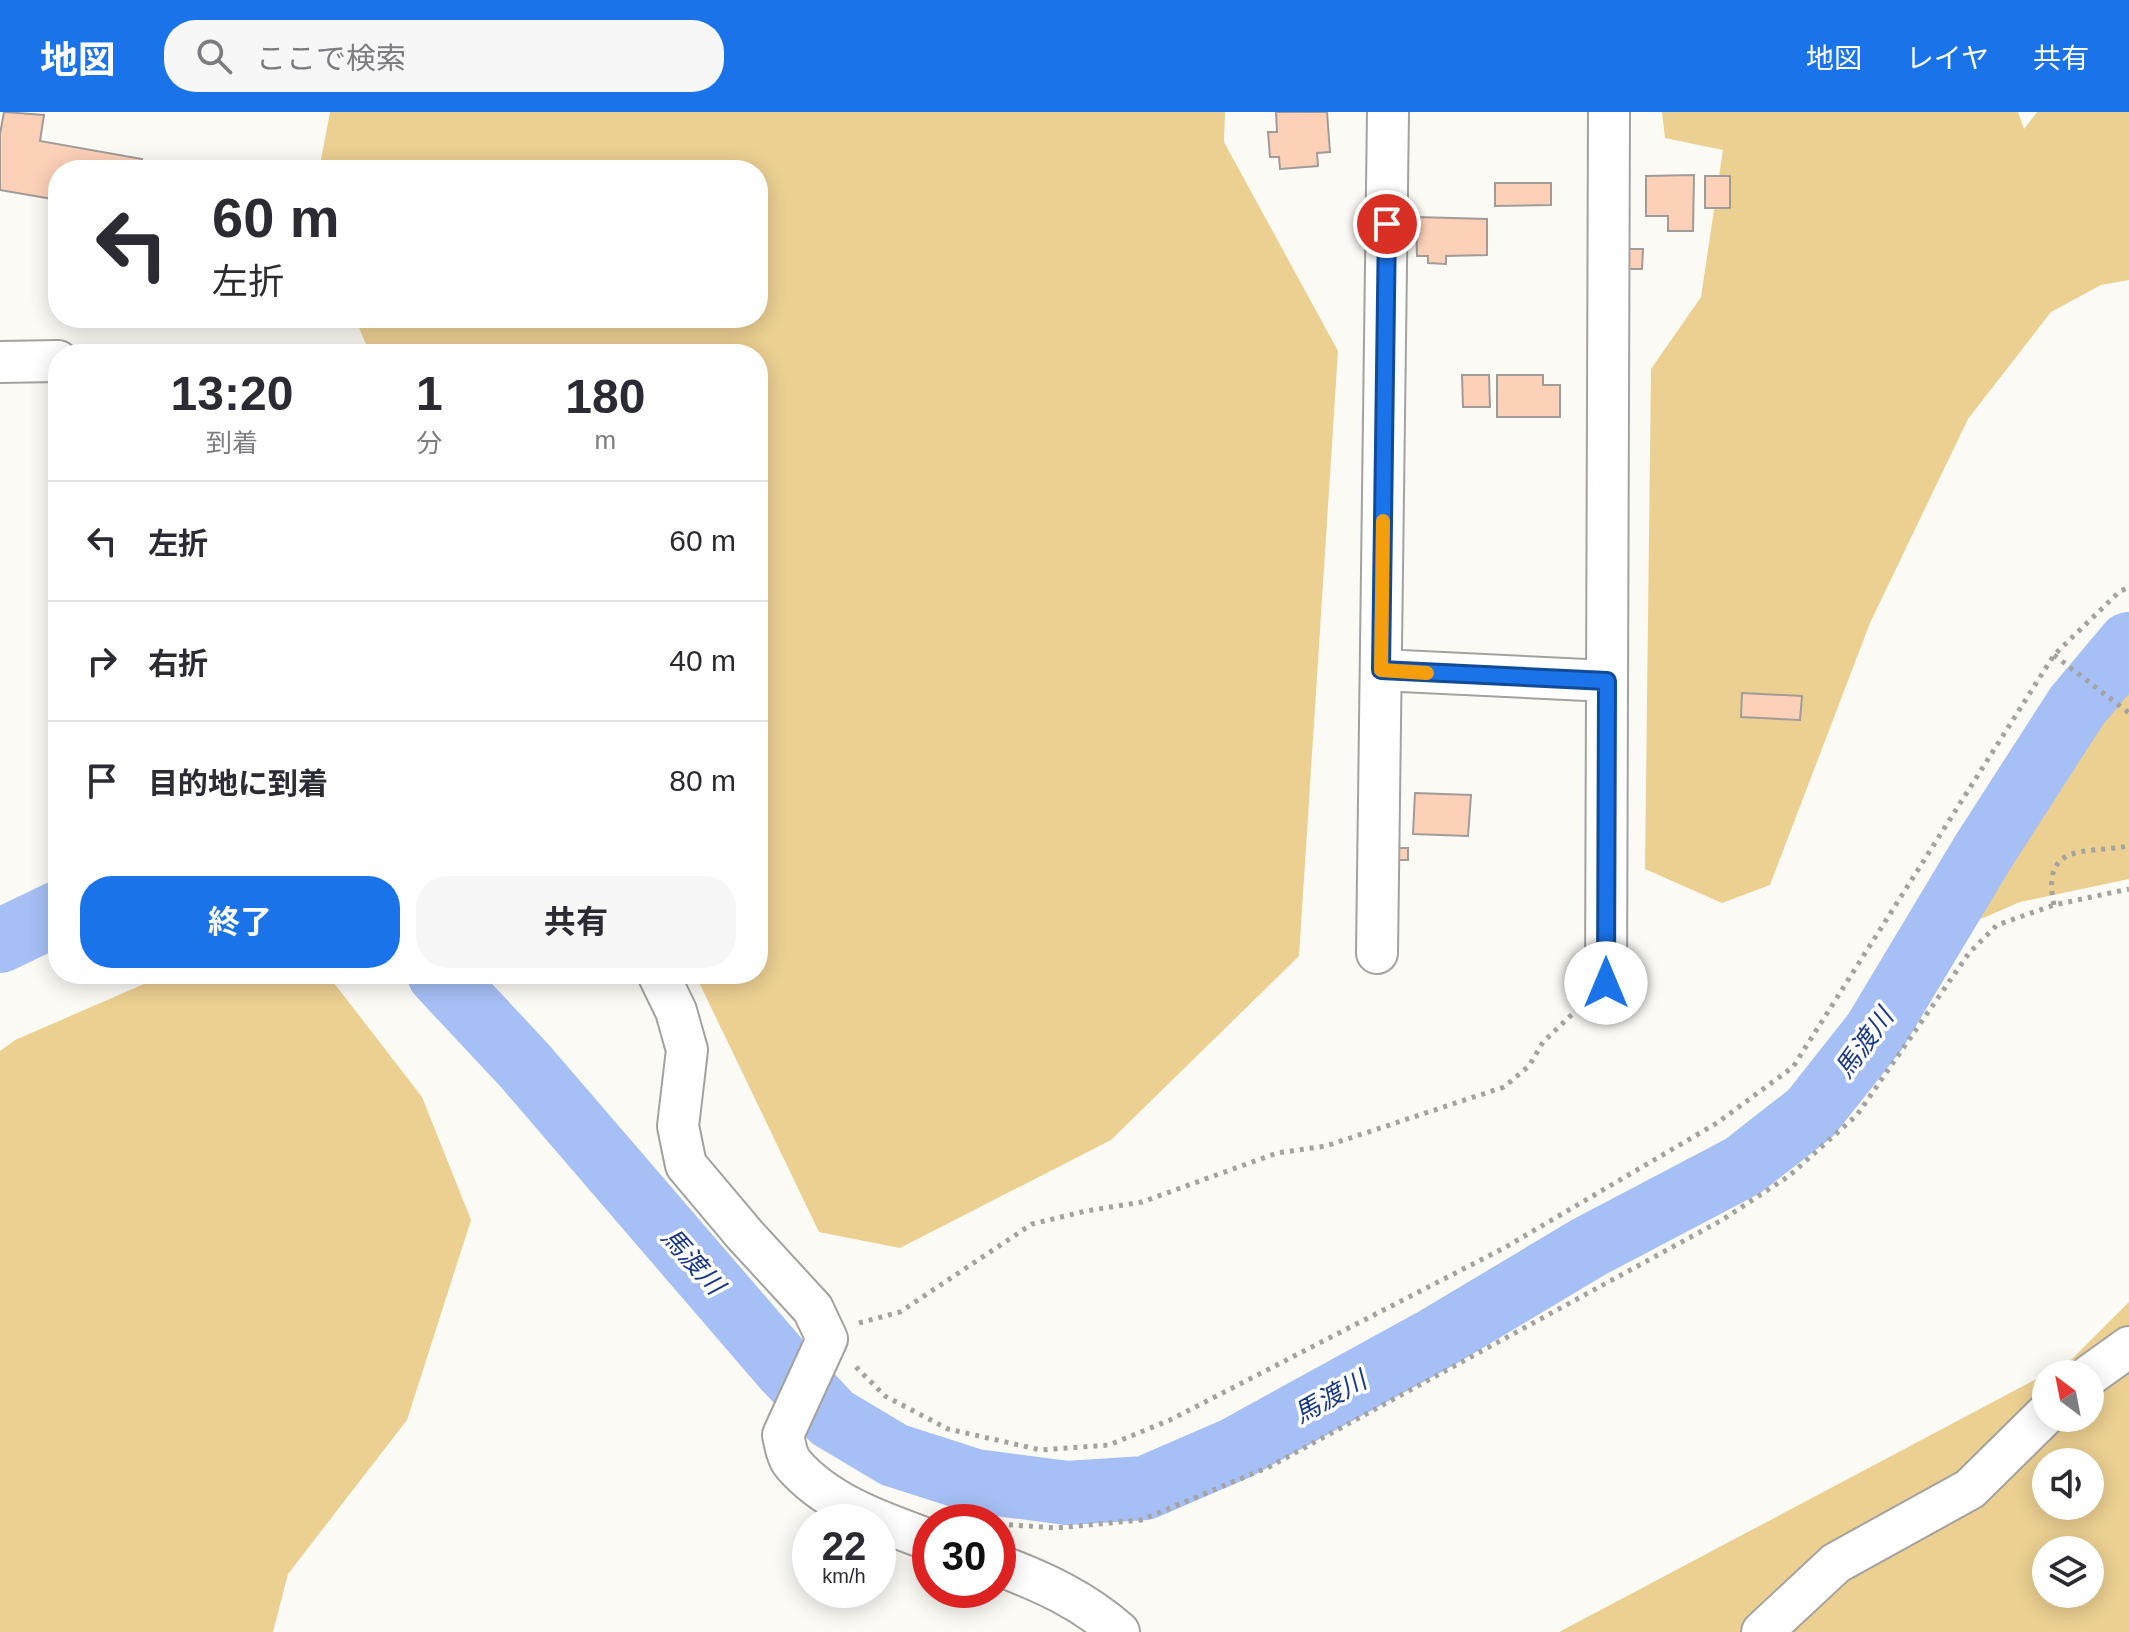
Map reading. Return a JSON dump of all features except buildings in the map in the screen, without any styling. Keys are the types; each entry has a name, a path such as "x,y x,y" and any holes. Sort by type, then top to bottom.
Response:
{"street":[{"path":"1377,953 1388,112"},
{"path":"1606,983 1609,112"},
{"path":"0,362 48,361"},
{"path":"1381,670 1607,681"},
{"path":"663,984 676,1011 687,1050 678,1126 686,1165 813,1309 823,1330 783,1435 791,1462 817,1486 872,1519 912,1533"},
{"path":"2104,1365 2129,1347"},
{"path":"1762,1632 1836,1563 1970,1489 2032,1428"},
{"path":"1016,1572 1094,1610 1119,1632"}],"path":[{"path":"823,1330 885,1396 948,1429 1041,1450 1109,1445 1170,1420 1504,1248 1717,1123 1793,1067 2054,655 2119,592 2129,587"},
{"path":"2054,655 2129,713"},
{"path":"2054,905 2049,884 2052,870 2059,859 2081,851 2129,846"},
{"path":"1016,1525 1056,1528 1141,1520 1269,1467 1722,1220 1789,1176 1857,1115 1969,953 1997,925 2054,905 2129,889"},
{"path":"823,1330 900,1312 1032,1224 1142,1202 1277,1153 1326,1146 1504,1087 1529,1066 1543,1042 1606,983"}],"shaded area":[{"path":"330,112 1225,112 1224,142 1338,351 1299,956 1111,1140 900,1248 819,1232 700,984 768,984 768,344 366,344 359,328 768,328 768,160 321,160"},
{"path":"1662,112 2018,112 2024,129 2037,112 2129,112 2129,280 2101,285 2051,312 1968,419 1870,623 1770,885 1722,903 1645,869 1651,369 1701,297 1723,150 1665,138"},
{"path":"2129,679 2129,879 2020,902 1981,919 1972,905 2105,706"},
{"path":"144,984 335,984 422,1097 471,1220 407,1420 288,1574 273,1632 0,1632 0,1051 15,1040"},
{"path":"2129,1302 2129,1632 1559,1632 2032,1381 2032,1432 2104,1432 2104,1360 2071,1360"}],"waterway":[{"name":"馬渡川","path":"448,984 525,1066 784,1367 832,1418 894,1455 975,1481 1067,1493 1145,1488 1235,1449 1437,1338 1589,1247 1743,1166 1811,1113 1875,1032 1983,852 2077,706 2129,644"},
{"name":"馬渡川","path":"0,941 48,918"}],"slow traffic":[{"path":"1383,521 1381,670 1427,673"}],"route":[{"path":"1387,224 1381,670 1607,681 1606,983"}]}
